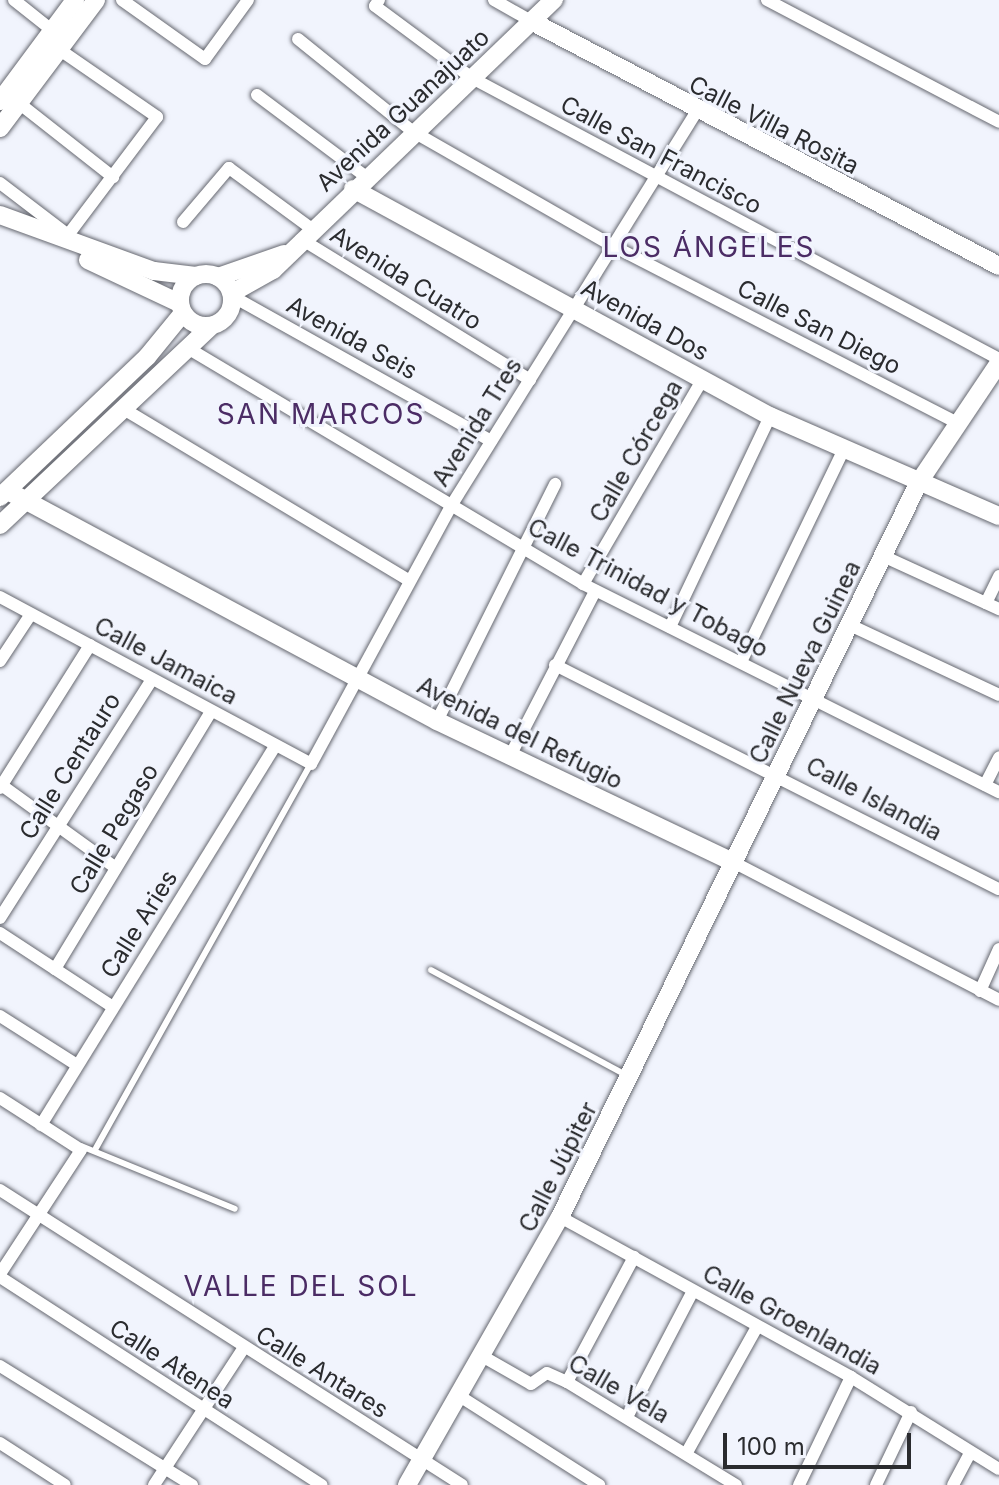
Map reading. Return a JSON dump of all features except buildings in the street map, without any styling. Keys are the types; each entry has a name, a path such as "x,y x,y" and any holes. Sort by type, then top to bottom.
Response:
{"street":[{"path":"14,0 157,117 72,239"},
{"path":"60,40 75,0"},
{"path":"0,128 6,96 96,0"},
{"path":"122,0 205,59 249,2"},
{"path":"494,0 531,21"},
{"name":"Avenida Guanajuato","path":"232,294 264,278 284,254 412,131 554,0"},
{"path":"767,0 999,122"},
{"name":"Calle San Francisco","path":"377,3 472,78 655,179 999,361"},
{"name":"Calle Villa Rosita","path":"531,21 696,113 999,266"},
{"name":"Calle San Diego","path":"298,39 412,131 613,246 956,422"},
{"path":"257,95 359,183"},
{"path":"6,96 113,177"},
{"name":"Avenida Tres","path":"311,764 408,580 451,506 696,113"},
{"name":"Avenida Cuatro","path":"183,222 229,168 306,234 530,380"},
{"path":"0,183 72,239"},
{"name":"Avenida Dos","path":"359,183 576,309 770,416 843,451 997,511"},
{"path":"0,215 168,275 218,277 232,294 228,316 211,326 191,350 127,411 0,525"},
{"path":"0,227 181,308 211,326"},
{"name":"Avenida Guanajuato","path":"218,277 284,254"},
{"path":"4,494 147,357 181,308 196,276"},
{"name":"Avenida Seis","path":"232,294 491,441"},
{"name":"Calle Trinidad y Tobago","path":"191,350 589,588 999,792"},
{"name":"Calle Nueva Guinea","path":"735,863 817,701 919,482 999,361"},
{"name":"Calle Córcega","path":"510,756 589,588 702,380"},
{"path":"127,411 408,580"},
{"path":"670,627 770,416"},
{"path":"741,662 843,451"},
{"path":"437,721 555,484"},
{"name":"Avenida del Refugio","path":"4,494 437,721 735,863 999,1000"},
{"path":"883,556 999,609"},
{"path":"986,603 999,576"},
{"name":"Calle Jamaica","path":"0,597 311,764"},
{"path":"0,661 31,614"},
{"path":"852,626 999,695"},
{"path":"90,645 1,786 116,868"},
{"name":"Calle Islandia","path":"555,665 778,774 999,889"},
{"name":"Calle Centauro","path":"0,918 152,679"},
{"name":"Calle Pegaso","path":"55,969 211,711"},
{"name":"Calle Aries","path":"41,1125 275,746"},
{"path":"985,785 999,757"},
{"name":"Calle Júpiter","path":"407,1485 461,1397 560,1217 735,863"},
{"path":"0,933 113,1007"},
{"path":"980,991 999,949"},
{"path":"0,1016 77,1065"},
{"path":"0,1098 77,1148 40,1215 0,1276"},
{"name":"Calle Antares","path":"0,1190 243,1349 462,1485"},
{"name":"Calle Groenlandia","path":"560,1217 851,1377 999,1469"},
{"path":"567,1382 634,1257"},
{"name":"Calle Atenea","path":"0,1276 202,1410 322,1485"},
{"path":"627,1417 693,1291"},
{"path":"686,1454 757,1327"},
{"path":"154,1485 243,1349"},
{"name":"Calle Vela","path":"482,1356 531,1384 547,1373 567,1382 736,1485"},
{"path":"0,1366 192,1485"},
{"path":"799,1485 851,1377"},
{"path":"461,1397 599,1485"},
{"path":"876,1485 911,1412"},
{"path":"0,1443 65,1485"},
{"path":"953,1485 970,1453"}],"lane":[{"path":"96,1148 311,764"},
{"path":"431,970 631,1077"},
{"path":"77,1148 96,1148 235,1209"}],"district":[{"name":"LOS ÁNGELES","path":"709,247"},
{"name":"SAN MARCOS","path":"321,414"},
{"name":"VALLE DEL SOL","path":"301,1286"}]}
